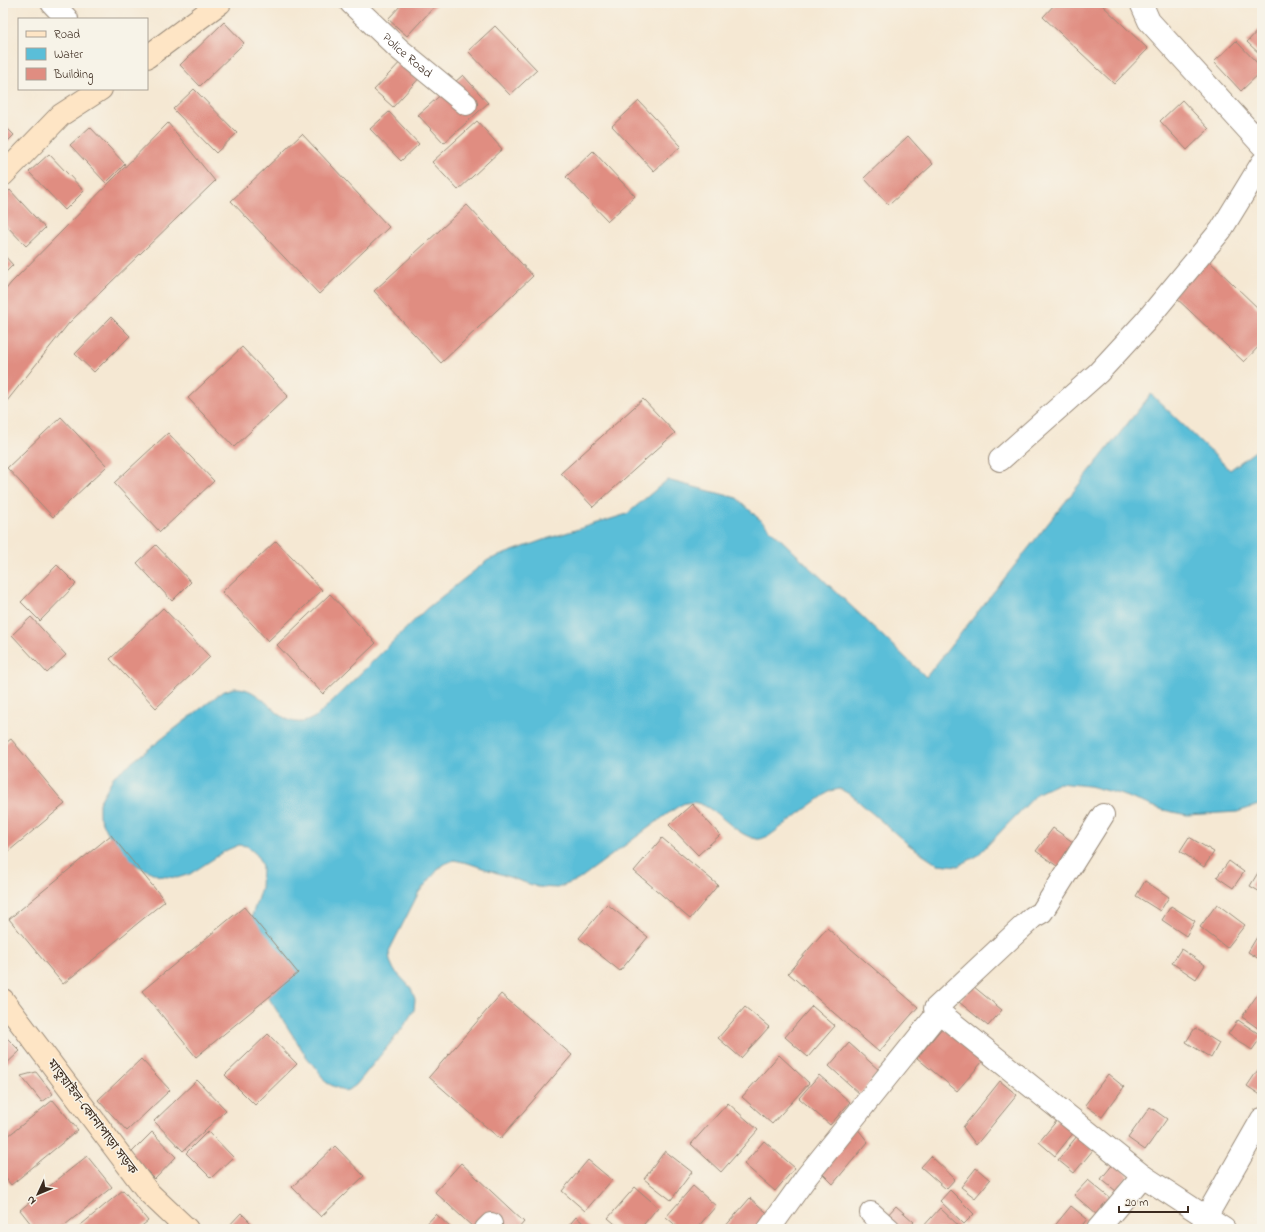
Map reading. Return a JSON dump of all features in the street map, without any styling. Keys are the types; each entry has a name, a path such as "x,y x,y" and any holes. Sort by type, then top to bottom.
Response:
{"main road":[{"path":"148,56 220,3"},
{"path":"3,175 62,115 100,90"},
{"name":"মাতুয়াইল-কোনাপাড়া সড়ক","path":"4,1004 148,1192 187,1229"}],"street":[{"path":"52,3 65,18"},
{"name":"Police Road","path":"351,3 399,49 466,104"},
{"path":"1141,4 1149,21 1262,145"},
{"path":"1000,460 1098,373 1146,322 1221,230 1262,163"},
{"path":"1103,815 1042,912 1033,917 935,1009 1204,1223 1224,1229"},
{"path":"769,1229 807,1176 939,1012"},
{"path":"1204,1223 1262,1119"},
{"path":"1098,1229 1143,1176"},
{"path":"871,1213 889,1229"}],"water":[{"path":"1151,394 1230,470 1262,446 1262,804 1237,812 1187,815 1163,810 1119,794 1089,786 1059,783 1038,793 977,856 958,866 938,864 909,845 851,795 840,789 830,791 769,836 760,839 748,836 738,831 713,811 704,806 695,803 680,805 578,880 557,888 538,887 468,863 454,860 442,865 419,892 389,951 390,961 394,970 411,988 415,999 414,1010 402,1029 356,1085 346,1092 327,1083 306,1056 270,1000 253,959 251,919 261,888 262,866 257,855 247,846 239,845 227,850 190,874 177,878 159,876 138,866 119,851 106,831 99,816 99,803 114,776 222,692 234,688 244,689 254,693 285,718 294,722 303,722 317,716 426,609 488,560 543,540 627,514 667,480 737,498 926,677"}],"building":[{"path":"403,3 437,4 407,36 388,19"},
{"path":"1056,3 1100,3 1148,49 1114,84 1043,17"},
{"path":"224,22 244,43 200,86 180,65"},
{"path":"495,26 537,70 510,95 468,51"},
{"path":"1262,26 1262,56 1247,42"},
{"path":"1236,41 1262,68 1262,71 1241,91 1214,62"},
{"path":"405,57 423,74 393,107 374,90"},
{"path":"463,75 488,103 444,143 418,115"},
{"path":"194,89 237,133 216,153 173,109"},
{"path":"1182,100 1209,129 1187,150 1160,121"},
{"path":"639,101 681,146 654,171 612,126"},
{"path":"389,112 419,144 401,161 370,129"},
{"path":"477,121 502,149 458,190 432,162"},
{"path":"168,123 215,181 69,323 3,406 3,293 11,283"},
{"path":"3,124 14,135 3,146"},
{"path":"90,127 125,164 106,183 70,145"},
{"path":"302,134 389,227 319,294 231,201"},
{"path":"908,136 933,164 889,205 864,178"},
{"path":"593,151 635,196 608,221 566,177"},
{"path":"49,154 84,191 65,210 29,172"},
{"path":"10,190 45,228 26,246 3,222 3,197"},
{"path":"467,205 533,276 441,363 374,291"},
{"path":"3,254 13,265 3,275"},
{"path":"1207,259 1262,312 1262,343 1244,362 1173,295"},
{"path":"111,317 130,336 94,372 75,354"},
{"path":"242,347 288,396 234,447 188,398"},
{"path":"643,399 675,433 593,507 561,473"},
{"path":"61,417 107,466 53,517 7,468"},
{"path":"168,433 214,481 160,532 114,483"},
{"path":"276,541 322,590 268,641 222,592"},
{"path":"156,545 191,582 172,601 137,563"},
{"path":"57,565 76,584 40,621 21,602"},
{"path":"330,594 376,643 323,694 277,645"},
{"path":"163,608 210,657 156,708 110,659"},
{"path":"31,617 66,655 47,673 12,635"},
{"path":"11,739 65,804 3,856 3,745"},
{"path":"692,804 720,835 698,855 669,825"},
{"path":"1053,828 1077,845 1061,869 1036,851"},
{"path":"111,835 165,901 63,984 9,919"},
{"path":"1189,837 1214,852 1204,867 1180,851"},
{"path":"662,838 718,885 690,919 634,871"},
{"path":"1229,861 1244,872 1233,888 1217,877"},
{"path":"1259,871 1262,873 1262,893 1250,886"},
{"path":"1145,881 1169,897 1160,911 1136,896"},
{"path":"607,904 648,937 620,971 579,938"},
{"path":"1217,904 1245,925 1227,948 1200,927"},
{"path":"1171,906 1195,921 1186,936 1162,920"},
{"path":"244,907 298,973 196,1057 142,991"},
{"path":"827,928 918,1007 879,1052 788,973"},
{"path":"1257,937 1262,940 1262,961 1248,952"},
{"path":"1181,949 1205,965 1196,979 1172,963"},
{"path":"973,986 1002,1010 988,1026 959,1002"},
{"path":"1262,988 1262,1031 1242,1017"},
{"path":"501,994 572,1055 500,1139 429,1077"},
{"path":"812,1006 835,1026 808,1057 785,1037"},
{"path":"745,1007 769,1027 741,1058 718,1038"},
{"path":"1238,1020 1262,1036 1252,1050 1228,1034"},
{"path":"943,1027 983,1061 957,1091 917,1058"},
{"path":"1195,1028 1219,1043 1211,1058 1186,1042"},
{"path":"3,1034 20,1051 3,1067"},
{"path":"268,1034 297,1064 255,1105 225,1075"},
{"path":"849,1043 880,1071 860,1094 829,1066"},
{"path":"779,1055 809,1083 772,1124 742,1097"},
{"path":"141,1059 170,1090 127,1131 98,1100"},
{"path":"1262,1064 1262,1096 1247,1086"},
{"path":"36,1072 53,1094 42,1102 21,1076"},
{"path":"1108,1074 1124,1087 1102,1117 1085,1105"},
{"path":"819,1075 850,1102 830,1125 799,1098"},
{"path":"197,1080 226,1110 183,1151 154,1121"},
{"path":"1000,1081 1017,1095 976,1145 963,1127"},
{"path":"53,1100 78,1130 11,1185 3,1175 3,1140"},
{"path":"728,1103 758,1130 721,1172 691,1144"},
{"path":"1150,1107 1167,1119 1145,1150 1128,1138"},
{"path":"1058,1119 1074,1132 1055,1156 1039,1142"},
{"path":"856,1127 868,1142 833,1184 819,1170"},
{"path":"208,1131 233,1157 211,1178 186,1153"},
{"path":"152,1132 176,1157 155,1179 130,1154"},
{"path":"1077,1136 1093,1150 1074,1173 1058,1160"},
{"path":"764,1141 795,1168 775,1191 744,1164"},
{"path":"335,1146 364,1176 321,1217 292,1187"},
{"path":"665,1151 692,1172 671,1200 644,1179"},
{"path":"87,1156 112,1187 60,1229 35,1229 20,1210"},
{"path":"931,1156 955,1179 946,1189 921,1167"},
{"path":"588,1160 612,1180 585,1211 562,1191"},
{"path":"461,1163 524,1222 518,1229 475,1229 435,1192"},
{"path":"1114,1163 1129,1175 1116,1191 1101,1179"},
{"path":"976,1168 990,1180 975,1198 961,1187"},
{"path":"1088,1180 1111,1199 1097,1215 1074,1195"},
{"path":"693,1186 716,1206 696,1229 680,1229 666,1217"},
{"path":"635,1187 658,1207 640,1229 621,1229 608,1218"},
{"path":"123,1190 148,1221 138,1229 76,1229"},
{"path":"950,1190 974,1214 964,1224 940,1201"},
{"path":"750,1198 773,1218 764,1229 723,1229"},
{"path":"896,1206 914,1222 907,1229 895,1229 884,1219"},
{"path":"1071,1206 1087,1219 1079,1229 1052,1229"},
{"path":"940,1208 961,1228 960,1229 921,1229"},
{"path":"241,1213 257,1229 226,1229"},
{"path":"436,1214 452,1229 422,1229"},
{"path":"576,1217 590,1229 566,1229"}]}
